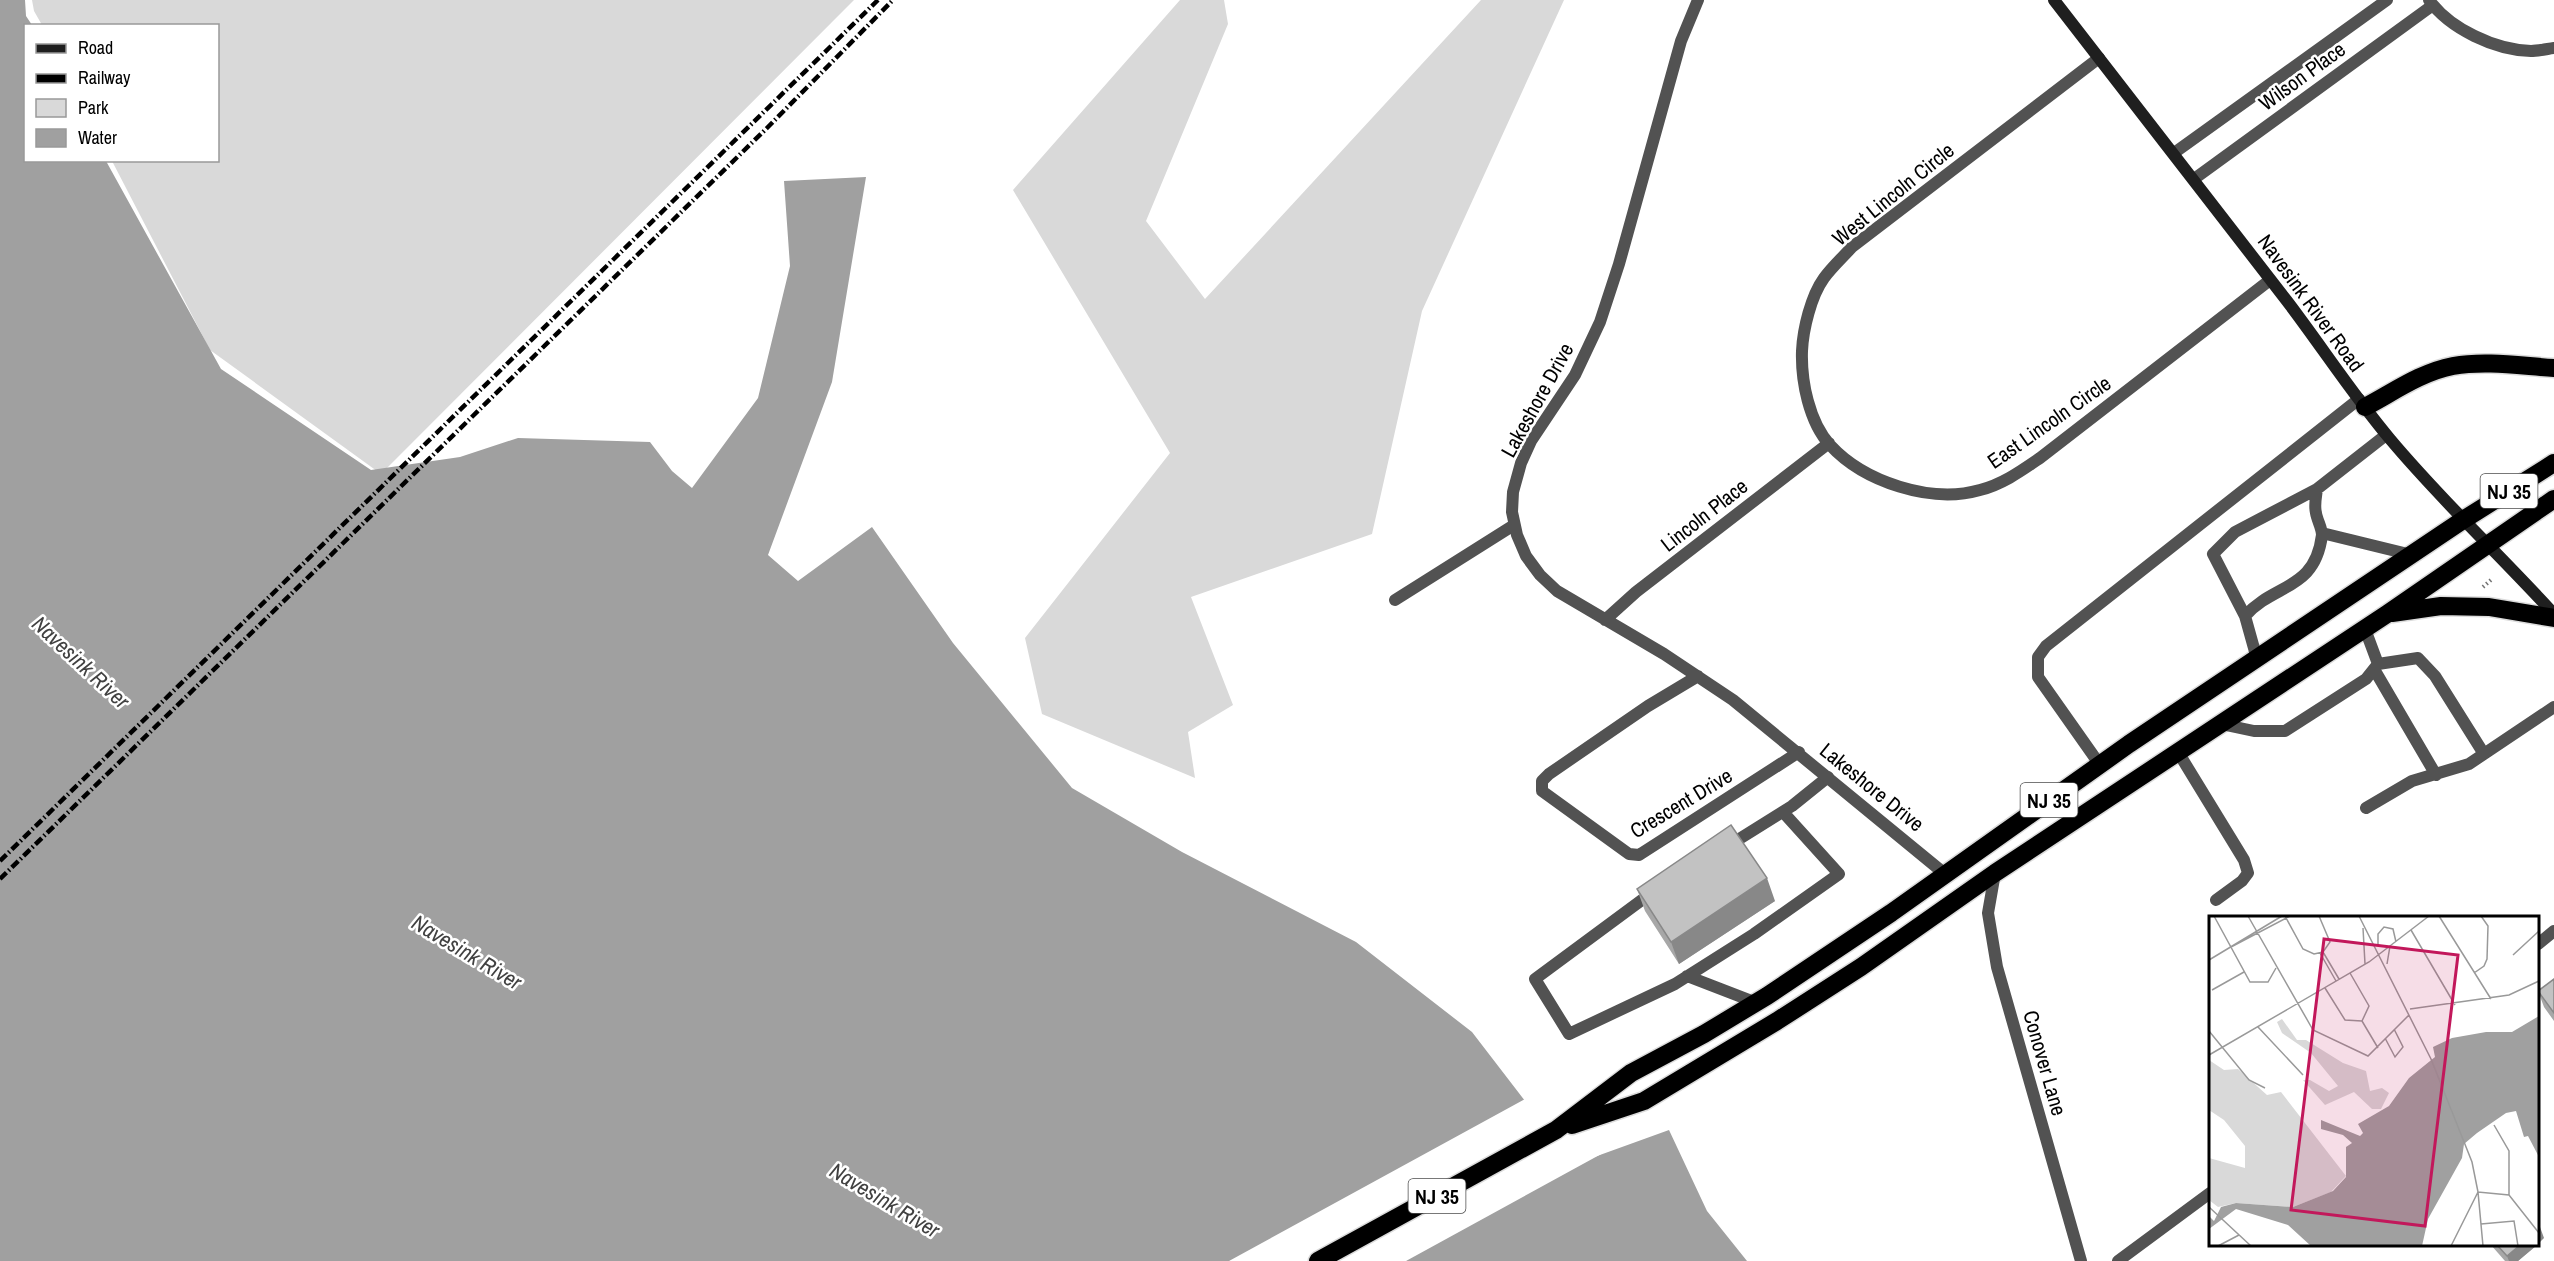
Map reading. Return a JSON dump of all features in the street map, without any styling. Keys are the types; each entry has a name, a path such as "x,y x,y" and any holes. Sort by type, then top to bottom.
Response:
{"highway":[{"path":"2362,403 2452,366 2490,364 2554,368"},
{"name":"NJ 35","path":"1318,1261 1556,1130 1631,1073 1756,1003 1831,954 2100,765 2463,520 2554,463"},
{"name":"NJ 35","path":"1556,1130 1644,1101 1862,967 1995,873 2365,629 2551,502"},
{"path":"2387,614 2441,606 2489,607 2554,618"}],"main road":[{"name":"Navesink River Road","path":"2054,0 2194,179 2386,435 2463,520 2554,614"}],"street":[{"name":"Lakeshore Drive","path":"1698,0 1681,41 1619,264 1600,322 1575,375 1531,441 1521,463 1513,492 1514,525 1526,556 1540,575 1557,591 1698,676 1798,752 1945,874"},
{"name":"Wilson Place","path":"2174,153 2387,0"},
{"path":"2431,3 2459,28 2504,47 2532,51 2554,48"},
{"name":"Wilson Place","path":"2194,179 2431,3"},
{"name":"West Lincoln Circle","path":"1829,443 1814,418 1801,371 1803,329 1823,279 1852,247 2099,58"},
{"name":"East Lincoln Circle","path":"1829,443 1849,461 1880,480 1928,495 1979,491 2011,478 2040,458 2270,280"},
{"path":"2100,765 2038,678 2038,657 2046,646 2200,522 2362,403"},
{"path":"2257,659 2245,616 2213,554 2235,532 2317,489 2386,435"},
{"name":"Lincoln Place","path":"1605,620 1636,592 1829,443"},
{"path":"2245,616 2253,607 2306,576 2317,552 2322,533 2315,510 2317,489"},
{"path":"1395,600 1514,525"},
{"path":"2322,533 2412,555"},
{"path":"2365,629 2376,666 2436,775"},
{"path":"2221,724 2254,731 2285,731 2366,679 2376,666 2418,658 2435,676 2484,754"},
{"name":"Crescent Drive","path":"1698,676 1648,706 1549,774 1542,781 1542,791 1629,854 1639,855 1798,752"},
{"path":"2366,808 2412,781 2469,764 2554,707"},
{"path":"2178,752 2244,860 2248,873 2242,881 2216,900"},
{"path":"1712,855 1783,812 1828,777"},
{"path":"1661,886 1535,979 1569,1034 1675,984 1754,934 1839,874 1783,812"},
{"name":"Conover Lane","path":"1995,873 1988,907 1997,967 2080,1261"},
{"path":"2539,943 2554,931"},
{"path":"1687,976 1756,1003"},
{"path":"2118,1261 2209,1194"}],"path":[{"path":"2479,591 2491,580"}],"green space":[{"path":"32,0 854,0 381,474 210,350 113,162 219,162 219,24 41,24 34,11"},
{"path":"1180,0 1224,0 1228,24 1146,221 1205,299 1481,0 1564,0 1422,311 1372,534 1191,597 1233,705 1188,732 1195,778 1042,714 1025,638 1170,453 1013,190"}],"water":[{"name":"Navesink River","path":"0,0 25,0 26,16 31,24 24,24 24,162 107,162 221,369 371,470 460,457 518,438 650,442 672,471 692,488 758,398 790,266 784,181 866,177 832,382 768,555 798,581 872,527 953,643 1072,788 1182,852 1356,942 1472,1032 1535,1114 1586,1160 1669,1130 1707,1211 1747,1261 0,1261"}],"pier":[{"path":"1527,1098 1537,1112 1586,1156 1614,1147 1406,1261 1229,1261"}],"building":[{"path":"1731,825 1767,878 1671,942 1637,889"},
{"path":"2554,979 2554,1013 2539,992"},
{"path":"2498,1246 2519,1246 2507,1256"}],"railway":[{"path":"0,861 878,0"},
{"path":"0,879 767,128 893,0"}]}
